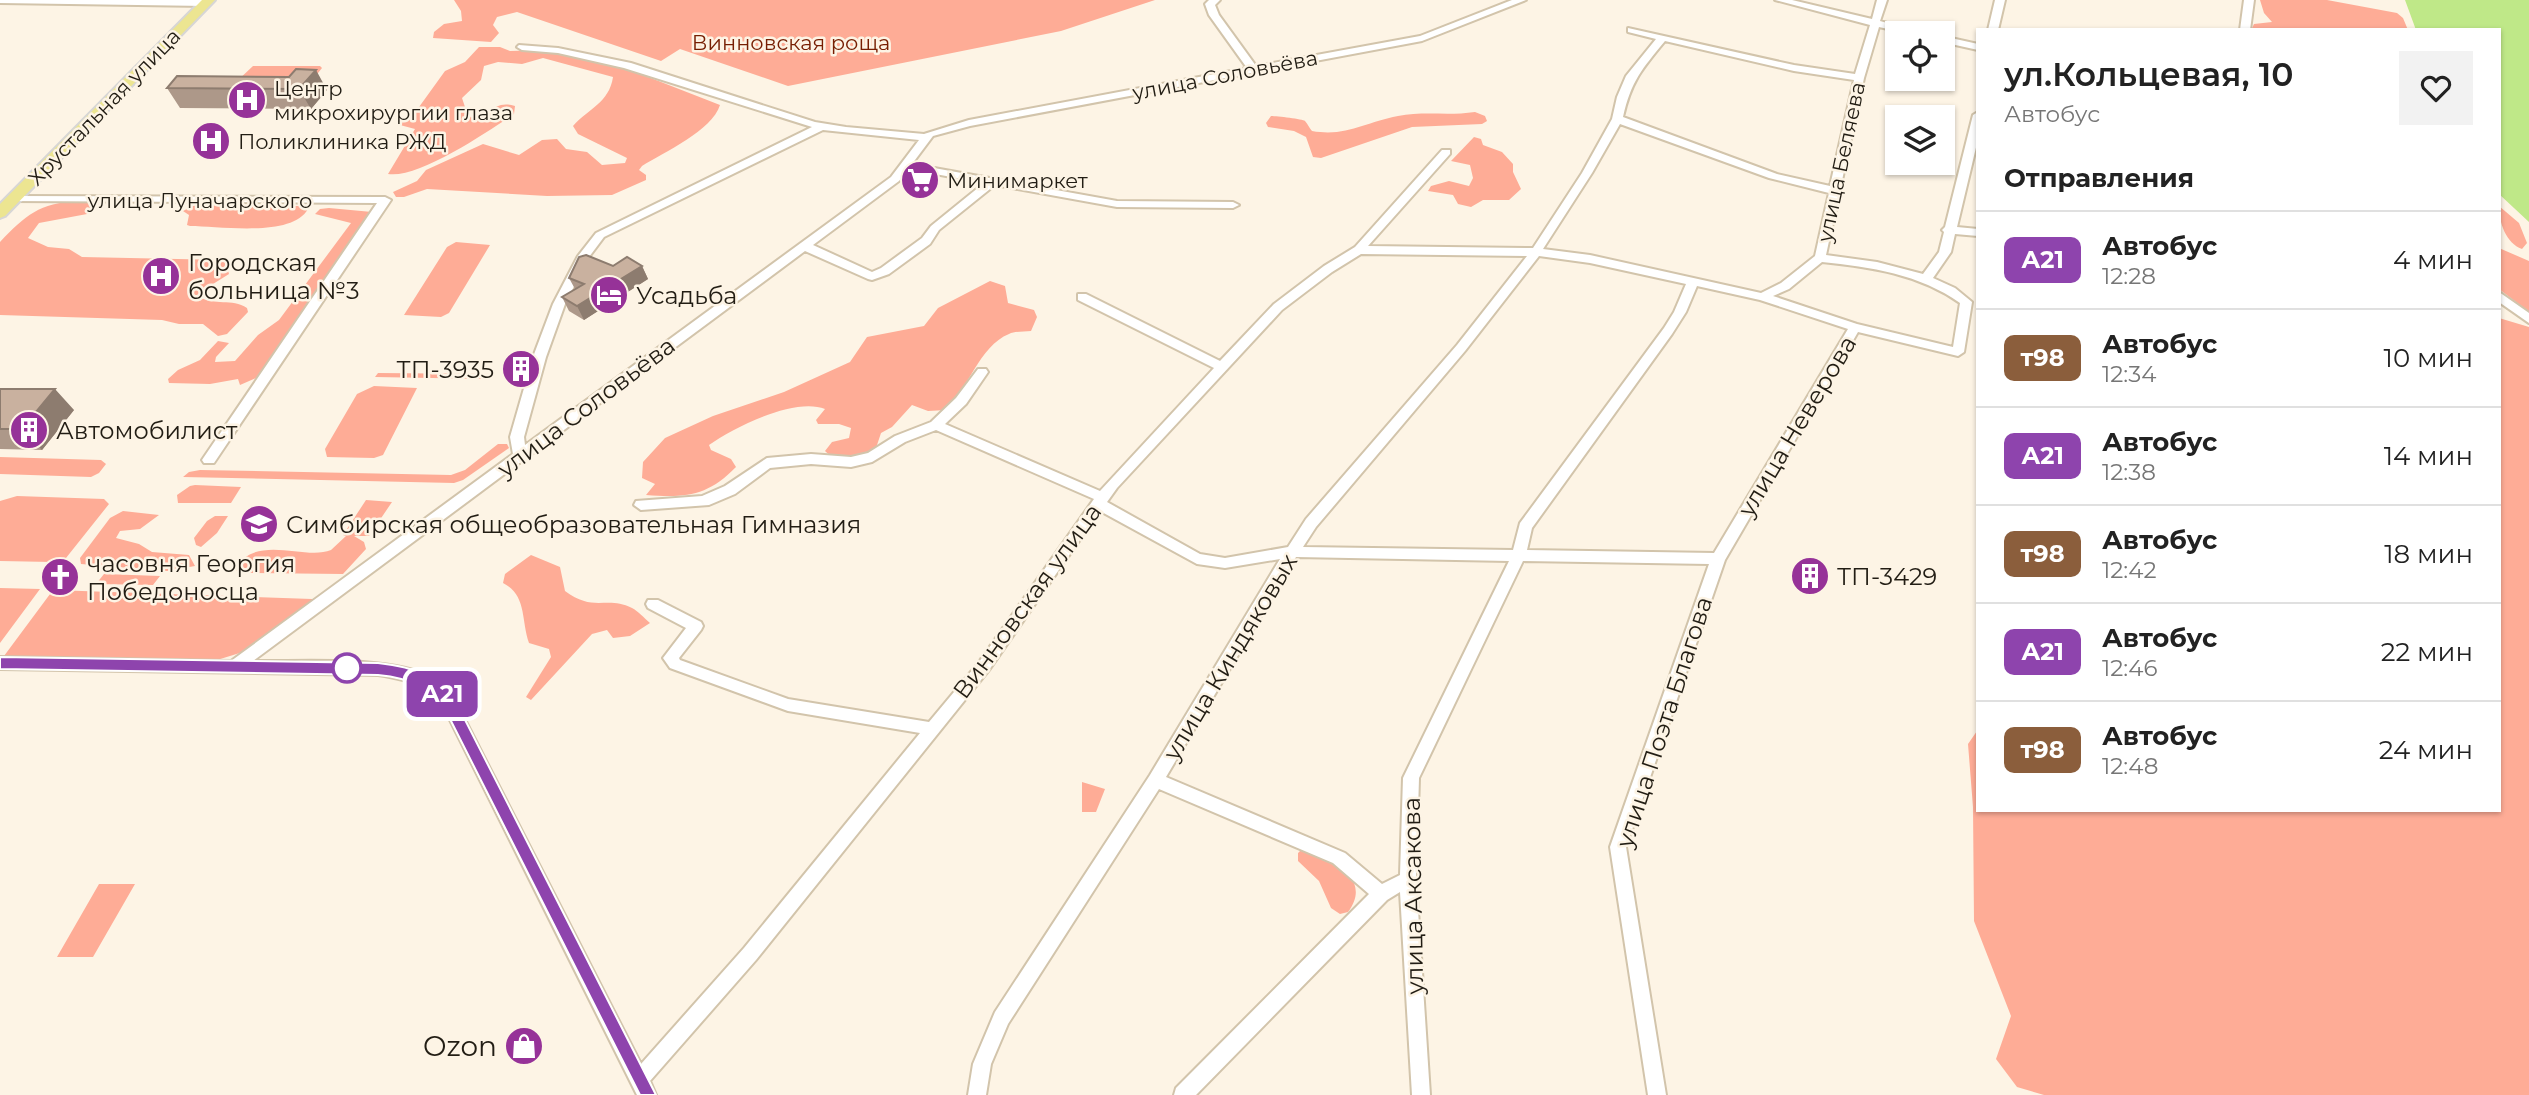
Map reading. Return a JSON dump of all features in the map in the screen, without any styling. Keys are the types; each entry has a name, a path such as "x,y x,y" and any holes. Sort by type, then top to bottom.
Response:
{"main road":[{"name":"Хрустальная улица","path":"0,213 208,1"}],"street":[{"path":"0,0 208,1"},
{"path":"1215,0 1210,4 1214,15 1253,69"},
{"name":"улица Соловьёва","path":"235,666 895,179 907,166 925,137 969,123 1422,38 1521,0"},
{"path":"1780,0 1885,26"},
{"name":"улица Беляева","path":"1762,297 1785,286 1820,258 1859,78 1882,0"},
{"path":"1993,28 2000,0"},
{"path":"2245,28 2249,0"},
{"path":"1631,30 1661,39 1859,78"},
{"name":"улица Киндяковых","path":"977,1095 982,1064 1001,1018 1156,780 1292,552 1311,523 1461,348 1536,252 1587,173 1617,119 1631,76 1661,39"},
{"path":"1955,42 1976,47"},
{"name":"улица Соловьёва","path":"522,47 549,48 628,65 823,126 925,137"},
{"path":"1617,119 1773,176 1836,191"},
{"path":"1820,258 1926,279 1940,262 1976,124"},
{"path":"520,457 517,437 567,283 580,258 600,235 823,126"},
{"name":"Винновская улица","path":"643,1088 933,729 1047,580 1100,500 1278,307 1328,269 1359,250 1446,152"},
{"path":"907,166 991,184 1117,204 1233,205"},
{"path":"804,246 872,276 886,271 926,241 935,228 991,184"},
{"name":"улица Луначарского","path":"14,199 385,200 209,460"},
{"path":"1948,230 1976,233"},
{"path":"1359,250 1536,252 1590,259 1762,297 1855,327"},
{"name":"улица Неверова","path":"1718,559 1855,327 1958,352 1966,302 1926,279"},
{"path":"1519,555 1525,527 1668,331 1680,313 1693,282"},
{"path":"1082,297 1222,368"},
{"path":"2501,298 2529,319"},
{"path":"641,505 704,501 730,490 767,463 811,459 851,462 872,457 900,439 936,425 961,401 982,372"},
{"path":"936,425 1100,500 1197,559 1226,563 1292,552 1718,559"},
{"name":"улица Аксакова","path":"1421,1095 1408,879 1410,778 1519,555"},
{"name":"улица Поэта Благова","path":"1657,1095 1618,847 1718,559"},
{"path":"653,604 696,626 670,658 675,664 788,705 933,729"},
{"path":"0,663 235,666 406,672 425,680 442,694 498,797 643,1088"},
{"path":"1156,780 1339,858 1381,894"},
{"path":"1183,1095 1381,894 1408,879"}],"green space":[{"name":"Винновская роща","path":"454,0 1155,0 1061,31 788,86 680,49 661,61 517,12 497,17 493,25 499,33 491,42 433,38 434,32 444,24 462,21 461,11"},
{"path":"2260,0 2327,0 2397,13 2403,18 2407,28 2252,28 2254,24 2272,22 2264,13"},
{"path":"479,47 500,47 510,51 549,50 620,66 720,105 708,124 698,132 642,166 639,170 646,175 646,180 612,195 547,196 427,189 396,197 393,192 417,181 426,170 483,144 519,155 542,140 557,139 566,149 587,152 602,165 625,163 627,158 578,134 573,126 603,99 613,77 543,58 522,64 498,62 484,66 481,80 462,98 468,116 481,117 506,104 515,106 514,114 434,162 401,174 388,174 415,129 400,125 401,120 414,114 445,71 465,62"},
{"path":"253,66 322,68 310,83 236,82"},
{"path":"1475,112 1485,116 1487,121 1482,124 1412,127 1321,158 1313,157 1306,137 1294,131 1268,127 1266,123 1271,116 1289,118 1305,121 1312,131 1336,132 1407,115"},
{"path":"1474,137 1481,139 1483,145 1502,152 1513,164 1513,172 1521,189 1509,200 1483,200 1471,207 1458,204 1453,195 1428,191 1431,186 1449,181 1469,186 1473,178 1470,165 1451,161"},
{"path":"78,201 101,205 87,214 39,223 28,238 48,247 69,249 82,257 225,260 229,274 205,289 200,297 241,305 247,308 248,312 227,334 218,336 203,324 179,324 162,320 0,315 0,242 34,212 53,204"},
{"path":"195,205 302,206 308,209 300,218 271,227 190,226 187,225 189,215 183,211"},
{"path":"2501,208 2519,223 2527,243 2522,249 2504,232"},
{"path":"320,209 372,212 258,377 240,385 238,379 210,384 169,383 168,379 178,370 200,360 218,341 229,343 216,357 215,362 235,361 258,335 279,320 351,223 315,214"},
{"path":"456,242 490,245 449,313 441,317 404,315 447,247"},
{"path":"2501,249 2529,261 2529,312 2501,291"},
{"path":"990,281 1005,286 1008,303 1034,310 1037,317 1031,331 1009,334 990,348 946,410 928,411 912,405 892,427 881,433 875,451 843,459 825,451 832,442 849,438 851,428 839,424 818,424 816,420 825,409 812,406 782,410 733,430 709,445 711,450 731,459 736,467 716,484 685,495 646,495 655,484 642,478 643,462 665,438 713,416 784,392 850,362 867,337 924,326 938,308"},
{"path":"2501,319 2529,327 2529,1095 2044,1095 2017,1087 1996,1059 2011,1016 1974,921 1973,807 1968,744 1976,732 1976,812 2501,812"},
{"path":"378,373 494,375 489,379 375,377"},
{"path":"374,386 417,388 383,455 374,458 327,457 325,449 357,394"},
{"path":"498,444 507,444 509,448 463,480 454,483 183,477 189,472 200,470 451,475 465,470"},
{"path":"0,457 101,460 106,464 99,473 91,477 0,474"},
{"path":"190,486 241,487 231,503 178,503 177,495"},
{"path":"17,496 104,499 109,504 66,558 52,562 0,561 0,501"},
{"path":"366,500 392,502 369,536 354,536 364,542 366,549 343,574 246,573 234,570 243,559 255,552 331,550 346,536 343,535"},
{"path":"123,511 159,515 140,529 120,531 116,538 139,544 152,552 189,555 195,566 167,571 81,564 80,558 110,518"},
{"path":"215,516 228,516 217,533 201,547 196,545 194,538 207,521"},
{"path":"531,555 560,567 565,591 575,598 592,603 623,604 634,609 650,623 630,636 613,638 607,630 592,634 531,700 526,697 551,657 549,649 529,643 520,601 511,588 503,583 505,574"},
{"path":"104,574 160,576 153,585 96,584"},
{"path":"0,588 40,589 0,643"},
{"path":"53,590 312,599 312,602 243,652 217,660 4,656"},
{"path":"1082,782 1105,789 1096,812 1082,812"},
{"path":"1303,848 1336,863 1352,879 1356,889 1355,900 1348,912 1340,914 1331,908 1319,881 1298,861 1298,853"},
{"path":"99,884 135,884 93,957 57,957"}],"shaded area":[{"path":"2405,0 2529,0 2529,222 2501,196 2501,28 2415,28"}],"building":[{"path":"296,69 316,70 299,89 167,88 177,76 289,77"},
{"path":"586,255 613,266 627,257 642,266 577,306 562,297 584,284 569,278 579,257"},
{"path":"0,389 55,389 22,429 0,429"}],"bus line":[{"name":"А21","path":"0,663 378,669 406,672 425,680 442,694 454,713 647,1095"}],"place":[{"name":"Центр микрохирургии глаза","path":"247,100"},
{"name":"Поликлиника РЖД","path":"211,141"},
{"name":"Минимаркет","path":"920,180"},
{"name":"Городская больница №3","path":"161,276"},
{"name":"Усадьба","path":"609,295"},
{"name":"ТП-3935","path":"521,369"},
{"name":"Автомобилист","path":"29,430"},
{"name":"Симбирская общеобразовательная Гимназия","path":"259,524"},
{"name":"ТП-3429","path":"1810,576"},
{"name":"часовня Георгия Победоносца","path":"60,577"},
{"name":"Ozon","path":"524,1046"}]}
